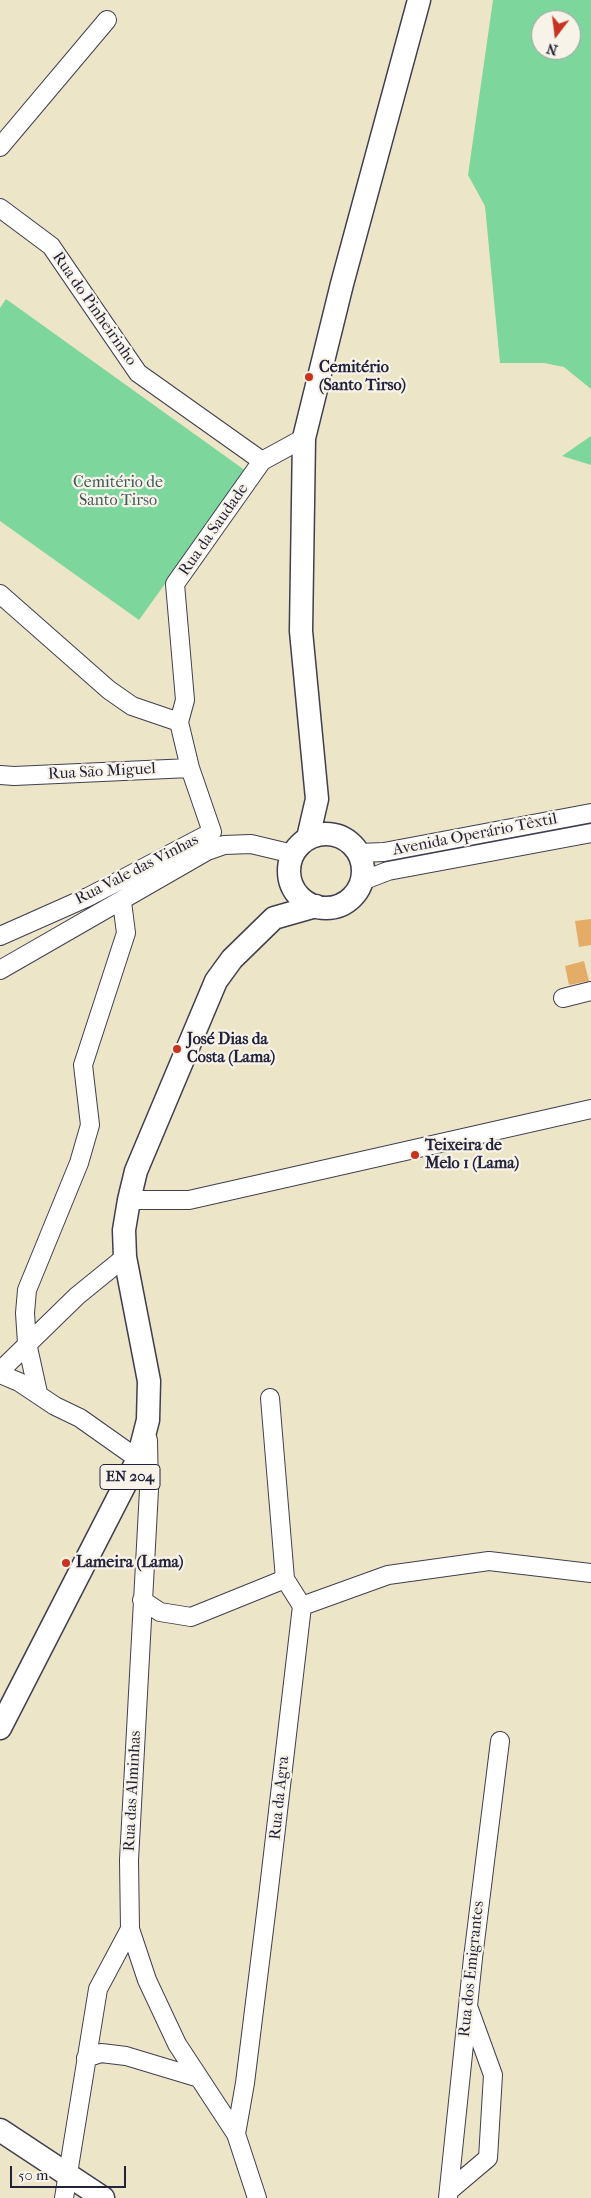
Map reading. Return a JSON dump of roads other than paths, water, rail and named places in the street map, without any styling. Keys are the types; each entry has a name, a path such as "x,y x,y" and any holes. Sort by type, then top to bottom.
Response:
{"main road":[{"name":"EN 204","path":"359,853 345,839 336,835 317,800 301,631 304,438 342,284 419,0"},
{"name":"EN 204","path":"0,1728 138,1459 148,1420 149,1381 125,1257 124,1230 136,1171 216,981 232,959 274,918 317,800"},
{"path":"316,906 298,895 292,886 297,856 327,834 336,835"},
{"path":"359,853 364,871 362,881"},
{"name":"EN 204","path":"274,918 316,906 328,908 339,906 354,896 362,881"},
{"path":"0,2130 103,2198"}],"street":[{"path":"0,147 107,20"},
{"name":"Rua do Pinheirinho","path":"0,208 51,246 138,373 262,461"},
{"name":"Rua da Saudade","path":"190,768 180,722 185,700 175,584 262,461 304,438"},
{"path":"0,594 116,695 132,706 180,722"},
{"name":"Rua São Miguel","path":"5,777 190,768"},
{"name":"Rua Vale das Vinhas","path":"0,936 88,897 212,832 190,768"},
{"name":"Avenida Operário Têxtil","path":"359,853 384,852 591,813"},
{"name":"Avenida Operário Têxtil","path":"362,881 388,871 591,833"},
{"path":"0,970 122,902 207,851 224,845 251,844 297,856"},
{"path":"38,1394 27,1343 25,1313 27,1290 79,1163 90,1125 83,1065 126,933 122,902"},
{"path":"563,998 591,991"},
{"path":"129,1200 189,1200 591,1109"},
{"path":"125,1257 77,1296 27,1343 0,1373 38,1394 55,1406 80,1418 138,1459"},
{"path":"270,1398 285,1579 302,1606 388,1575 489,1561 591,1573"},
{"name":"Rua das Alminhas","path":"148,1420 148,1490 129,1860 130,1929 147,1980 177,2044 236,2134"},
{"path":"142,1600 160,1612 191,1617 285,1579"},
{"name":"Rua da Agra","path":"257,2198 236,2134 245,2083 302,1606"},
{"name":"Rua dos Emigrantes","path":"449,2195 468,2006 500,1741"},
{"path":"64,2198 98,1989 130,1929"},
{"path":"449,2195 488,2158 493,2075 468,2006"},
{"path":"86,2058 101,2053 126,2056 199,2078"}],"place":[{"name":"Cemitério (Santo Tirso)","path":"309,377"},
{"name":"José Dias da Costa (Lama)","path":"177,1049"},
{"name":"Teixeira de Melo 1 (Lama)","path":"415,1155"},
{"name":"Lameira (Lama)","path":"66,1563"}],"park label":[{"name":"Cemitério de Santo Tirso","path":"118,492"}]}
